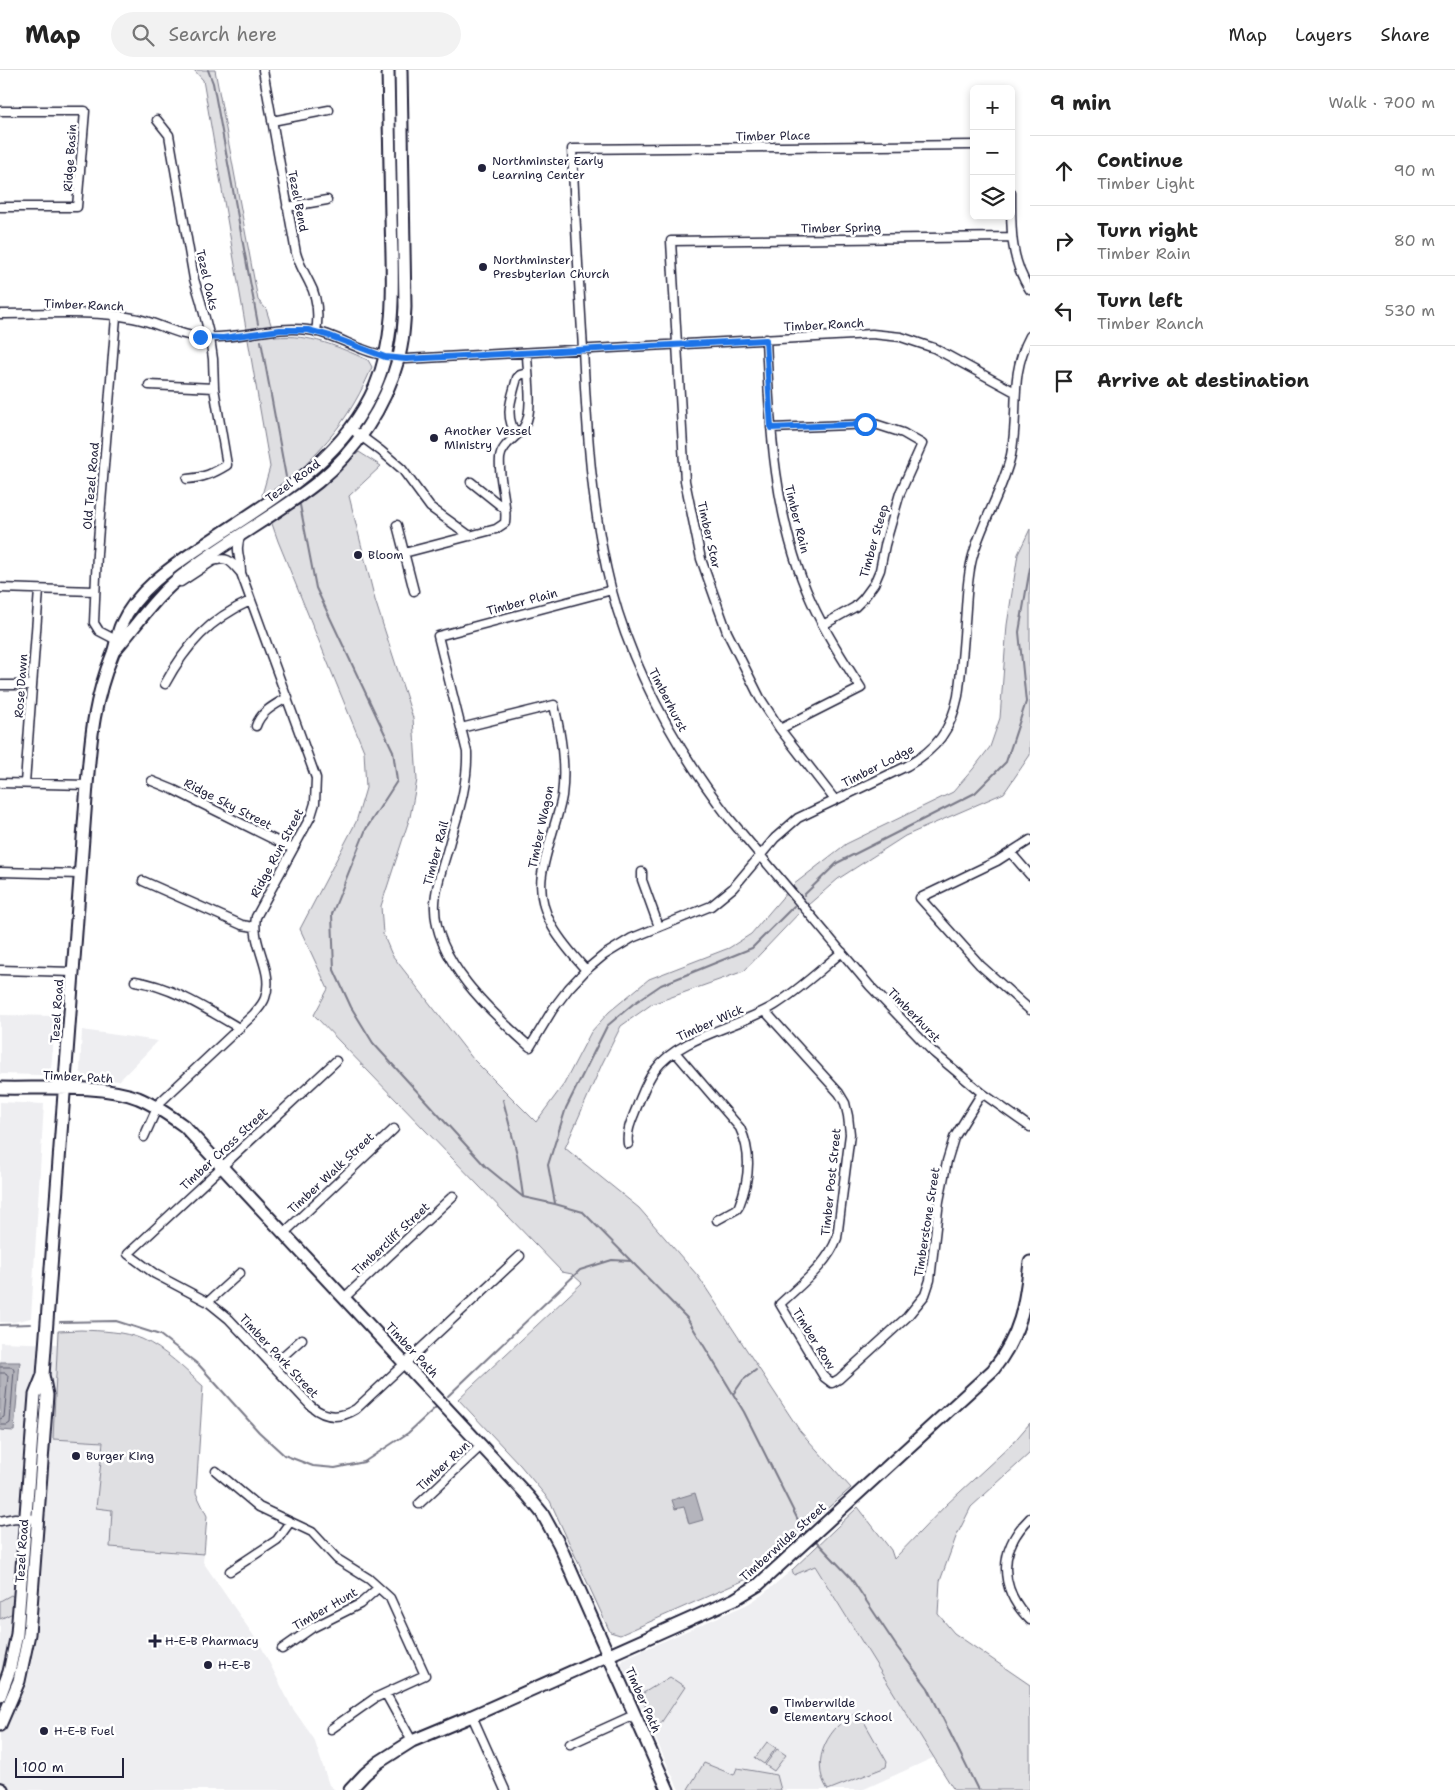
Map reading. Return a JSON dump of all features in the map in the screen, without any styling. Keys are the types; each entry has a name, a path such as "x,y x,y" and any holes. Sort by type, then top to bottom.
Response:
{"main road":[{"name":"Tezel Road","path":"119,641 121,624 134,605 160,577 183,559 306,476 333,450 350,428 374,389 385,357 389,334 392,285 388,70"},
{"name":"Tezel Road","path":"0,1725 19,1680 32,1519 47,1394 43,1375 94,710 107,664 119,641 161,594 183,575 318,482 336,465 362,435 386,393 398,358 405,307 401,70"},
{"name":"Timber Path","path":"0,1088 116,1092 156,1107 184,1126 482,1445 542,1513 559,1544 668,1790"},
{"name":"Timberwilde Street","path":"350,1790 379,1762 412,1741 738,1597 765,1579 984,1379 1002,1358 1016,1335 1020,1322 1030,1262"},
{"name":"Tezel Road","path":"0,1696 23,1634"}],"street":[{"name":"Tezel Bend","path":"262,70 298,262 310,282 317,300 316,332"},
{"path":"272,121 329,110"},
{"name":"Ridge Basin","path":"0,111 85,111 77,207 0,207"},
{"name":"Tezel Oaks","path":"157,120 169,135 194,279 210,338 214,388 228,465 212,474 187,479"},
{"name":"Timber Place","path":"572,149 970,145"},
{"name":"Timberhurst","path":"572,149 590,475 602,548 612,590 630,645 652,696 670,730 708,791 870,986 933,1052 982,1093 1030,1127"},
{"path":"287,207 327,200"},
{"path":"1012,220 1016,263 1030,290"},
{"name":"Timber Spring","path":"671,241 1012,237"},
{"name":"Timber Star","path":"671,241 686,481 701,559 735,649 756,690 780,729 835,800"},
{"name":"Timber Ranch","path":"0,314 98,315 132,318 181,334 210,338 233,338 295,329 316,332 385,357 422,359 858,334 901,338 934,348 1014,392"},
{"name":"Old Tezel Road","path":"116,317 94,591 94,623 99,631 119,641"},
{"name":"Timber Lodge","path":"530,1048 553,1009 586,970 614,948 632,938 711,906 733,888 785,827 804,814 907,766 923,757 936,745 949,726 958,696 968,581 972,561 977,541 1000,488 1011,454 1014,437 1014,392 1018,368 1030,336"},
{"name":"Timber Rain","path":"766,340 771,428 777,488 789,541 801,577 823,625 861,688 780,729"},
{"path":"404,553 496,529 506,521 500,456 506,445 522,429 528,418 526,353"},
{"path":"517,435 510,421 509,412 517,378 528,373"},
{"path":"150,385 214,388"},
{"name":"Timber Steep","path":"771,428 875,424 903,433 922,444 900,493 885,544 880,570 874,584 855,607 823,625"},
{"path":"350,428 362,435 402,469 430,507 470,536"},
{"path":"471,482 506,510"},
{"path":"398,525 414,591"},
{"name":"Ridge Run Street","path":"241,534 237,544 241,573 250,601 288,697 316,778 317,788 311,816 259,909 254,928"},
{"path":"161,594 219,559 226,558 230,560 241,573"},
{"path":"0,588 94,591"},
{"name":"Rose Dawn","path":"25,783 39,590"},
{"name":"Timber Plain","path":"438,636 612,590"},
{"path":"165,684 183,654 203,632 220,617 250,601"},
{"name":"Timber Rail","path":"438,636 467,752 466,785 436,894 435,913 438,932 445,950 471,988 530,1048"},
{"path":"0,685 32,685"},
{"path":"256,726 258,720 267,710 288,697"},
{"name":"Timber Wagon","path":"461,728 554,705 561,739 562,796 542,874 542,896 544,909 553,930 586,970"},
{"name":"Ridge Sky Street","path":"152,781 293,849"},
{"path":"0,783 87,784"},
{"path":"1030,840 1011,853 920,898 980,965 1030,1010"},
{"path":"1011,853 1030,874"},
{"path":"0,872 80,874"},
{"path":"642,872 642,880 659,927"},
{"path":"144,881 242,925 254,928 257,944 267,972 268,984 265,998 254,1014 156,1107 144,1137"},
{"name":"Timber Wick","path":"628,1144 627,1132 648,1080 662,1061 692,1042 765,1011 793,993 842,952"},
{"path":"0,970 73,972"},
{"path":"135,981 171,991 240,1028"},
{"name":"Timber Post Street","path":"765,1011 839,1093 847,1109 850,1134 838,1238 827,1259 780,1304"},
{"path":"675,1052 740,1128 746,1143 748,1171 742,1198 736,1209 717,1220"},
{"name":"Timber Cross Street","path":"128,1254 336,1061"},
{"name":"Timberstone Street","path":"832,1382 839,1379 907,1317 925,1295 930,1280 938,1201 947,1161 954,1138 982,1093"},
{"name":"Timber Walk Street","path":"284,1233 394,1129"},
{"name":"Timbercliff Street","path":"344,1298 453,1196"},
{"name":"Timber Park Street","path":"128,1254 155,1274 208,1302 230,1319 316,1410 338,1417 356,1410 520,1256"},
{"path":"208,1302 240,1273"},
{"name":"Timber Row","path":"780,1304 824,1378 832,1382"},
{"path":"273,1365 302,1339"},
{"name":"Timber Run","path":"419,1504 482,1445"},
{"path":"216,1471 259,1507 312,1532 337,1559 369,1579 390,1598 425,1675 364,1705 331,1729"},
{"path":"0,1521 15,1518 32,1519"},
{"path":"1030,1518 1012,1540 1006,1566 1008,1587 1014,1600 1030,1620"},
{"path":"230,1571 277,1540 290,1522"},
{"name":"Timber Hunt","path":"282,1649 312,1628 360,1604 378,1588"},
{"path":"386,1694 412,1741"},
{"path":"570,1744 634,1715"},
{"path":"472,1716 505,1790"}],"shaded area":[{"path":"194,70 215,70 258,300 266,309 275,337 300,337 323,342 368,360 372,367 345,418 328,440 307,462 317,490 359,452 381,466 349,496 375,600 413,718 417,780 410,817 381,906 383,934 392,955 473,1059 536,1122 564,1084 591,1032 609,1012 649,979 729,948 751,934 793,885 846,844 953,792 973,769 990,747 1000,718 1007,625 1018,554 1030,529 1030,755 1004,793 905,836 838,879 800,912 744,971 652,1004 621,1026 565,1148 639,1208 698,1276 800,1431 851,1488 792,1539 779,1554 747,1579 620,1635 610,1632 550,1501 520,1465 458,1399 582,1283 572,1274 562,1272 314,1015 328,989 300,929 356,822 366,788 364,751 278,541 262,495 270,467 203,80"},
{"path":"0,1015 56,1016 51,1068 41,1075 0,1074"},
{"path":"82,1030 158,1041 119,1081 85,1077 80,1071"},
{"path":"0,1102 44,1104 31,1318 14,1322 0,1322"},
{"path":"81,1330 120,1333 142,1339 167,1354 203,1386 196,1493 207,1516 204,1554 110,1547 112,1510 96,1508 103,1442 53,1439 58,1331"},
{"path":"0,1342 57,1344 53,1439 103,1442 96,1507 112,1510 110,1547 204,1554 203,1562 262,1648 291,1706 314,1739 329,1785 335,1790 0,1790"},
{"path":"1030,1423 1030,1453 971,1507 956,1537 940,1581 938,1614 954,1633 1030,1685 1030,1790 954,1790 815,1566 794,1575 792,1570 858,1507 891,1550 894,1559 947,1504 1012,1444"},
{"name":"Timberwilde Elementary School","path":"814,1566 935,1757 862,1790 679,1790 621,1663 623,1659 748,1604 792,1570 794,1575"},
{"path":"11,1595 15,1598 13,1613 0,1619 0,1601"},
{"path":"670,1677 685,1687 657,1729 640,1695"},
{"path":"858,1711 887,1762 886,1767 828,1790 822,1779 820,1767 825,1744 839,1725"},
{"path":"767,1742 776,1748 764,1764 755,1758"},
{"path":"777,1749 786,1755 774,1771 765,1765"},
{"path":"704,1763 734,1775 737,1768 777,1775 781,1790 689,1790"}],"water":[{"path":"0,1362 20,1362 14,1431 0,1430"},
{"path":"695,1493 703,1520 689,1524 684,1507 675,1509 672,1500"}],"waterway":[{"path":"208,70 213,83 258,324"},
{"path":"261,341 286,477"},
{"path":"300,505 316,588 393,751 397,781 366,829 332,914 334,970 351,1007 373,1043 485,1166 523,1197 583,1212 687,1318 744,1412 802,1528 808,1533"},
{"path":"804,895 837,863 975,793 1006,762 1026,702 1019,632 1030,568"},
{"path":"555,1203 548,1165 566,1108 607,1026 633,1004 661,985 752,948 794,906"},
{"path":"503,1100 517,1154 523,1196"},
{"path":"448,1396 580,1270 612,1260 631,1261"},
{"path":"60,1322 116,1321 160,1335 199,1365 259,1432 284,1455 313,1466 335,1468 364,1462 408,1433 436,1407"},
{"path":"0,1325 31,1324"},
{"path":"734,1393 743,1380 756,1370"},
{"path":"815,1540 851,1578 897,1647 928,1688 978,1790"}],"place":[{"name":"Northminster Early Learning Center","path":"482,168"},
{"name":"Northminster Presbyterian Church","path":"483,267"},
{"name":"Another Vessel Ministry","path":"434,438"},
{"name":"Bloom","path":"358,555"},
{"name":"Burger King","path":"76,1456"},
{"name":"H-E-B Pharmacy","path":"155,1641"},
{"name":"H-E-B","path":"208,1665"},
{"name":"Timberwilde Elementary School","path":"774,1710"},
{"name":"H-E-B Fuel","path":"44,1731"}],"route":[{"path":"200,337 233,338 280,330 308,330 330,336 385,357 406,359 766,340 771,428 865,424"}]}
